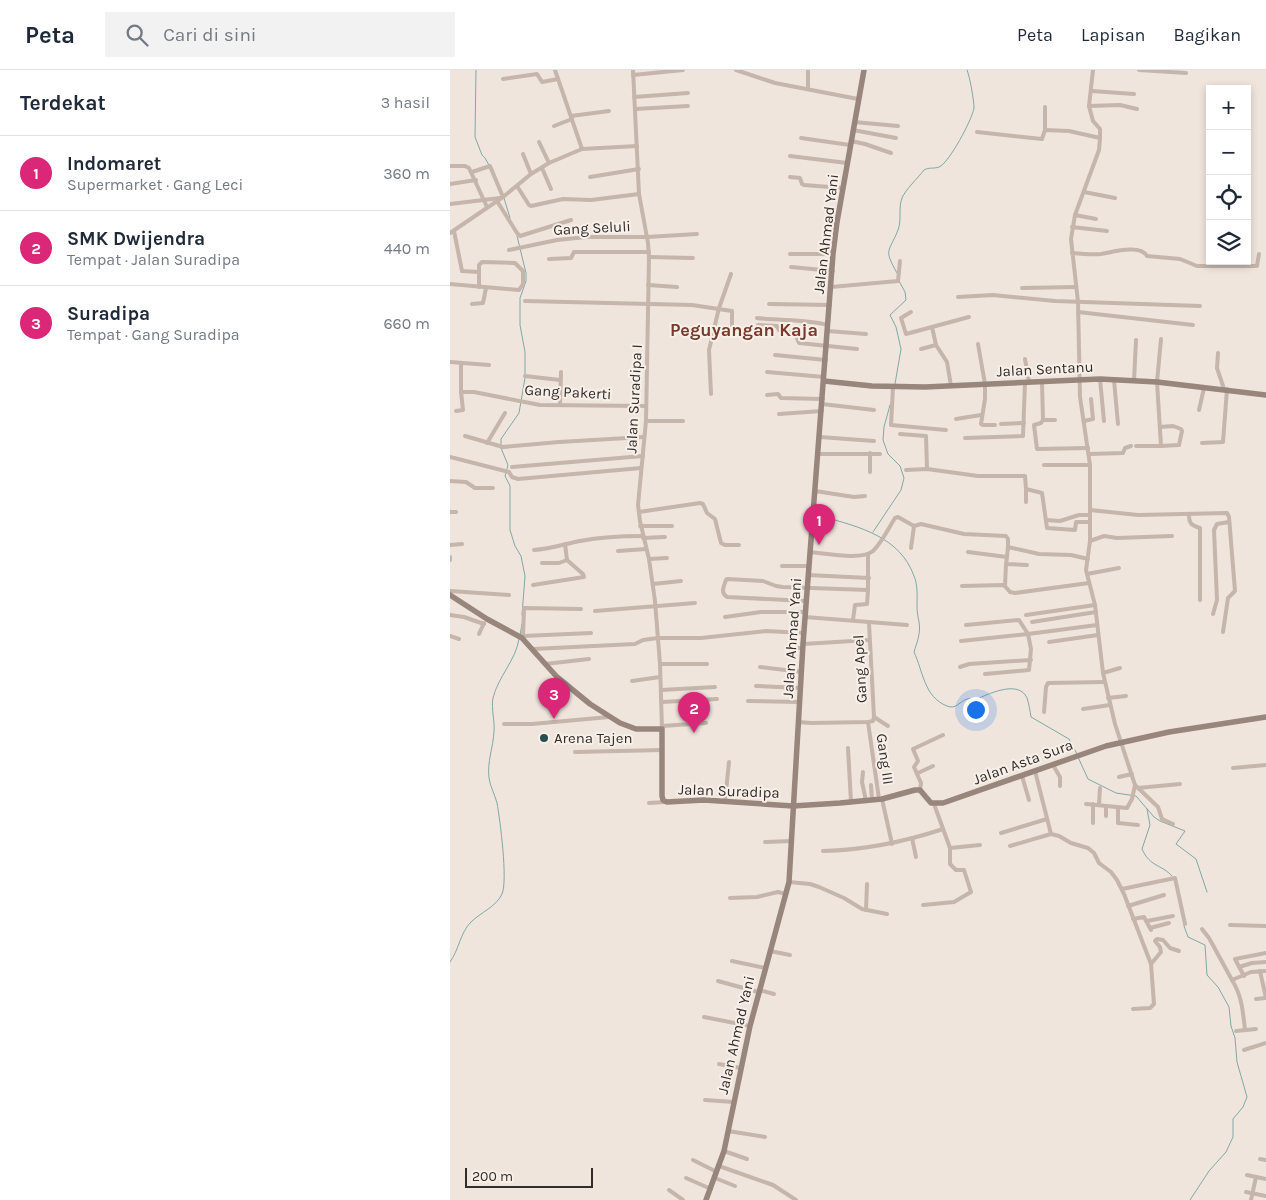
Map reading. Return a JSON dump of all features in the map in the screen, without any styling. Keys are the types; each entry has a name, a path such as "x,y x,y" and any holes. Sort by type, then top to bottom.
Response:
{"street":[{"path":"555,70 582,149"},
{"path":"633,72 683,70"},
{"path":"736,70 775,83 858,99"},
{"path":"808,70 808,89"},
{"name":"Jalan Ahmad Yani","path":"708,1200 724,1151 750,1026 789,882 806,615 805,588 814,510 833,254 842,188 864,70"},
{"path":"1093,70 1089,106 1093,121 1100,129 1100,138 1098,150 1075,215 1071,239 1078,302 1080,397 1090,464 1090,541 1087,574 1095,605 1104,682 1136,788 1158,807 1162,819 1173,824"},
{"path":"1139,70 1186,73"},
{"name":"Jalan Suradipa I","path":"633,72 639,194 649,255 646,421 638,497 640,526 649,559 653,584 660,664 662,727"},
{"path":"503,79 538,74 542,82 558,79"},
{"path":"1092,91 1134,94"},
{"path":"634,97 688,93"},
{"path":"1089,106 1120,105 1137,109"},
{"path":"635,109 688,106"},
{"path":"977,132 1042,140 1045,130 1045,107"},
{"path":"554,126 571,118 609,111"},
{"path":"854,122 898,126"},
{"path":"853,130 896,138"},
{"path":"1045,130 1069,131 1100,138"},
{"path":"801,138 865,144 892,153"},
{"path":"539,142 549,163"},
{"path":"478,272 463,272 460,269 452,232 549,163 582,149 637,146"},
{"path":"524,154 531,174"},
{"path":"790,156 847,163"},
{"path":"450,166 468,166 487,207"},
{"path":"472,172 490,166 501,198 520,236 571,220"},
{"path":"542,168 550,189"},
{"path":"590,176 639,169"},
{"path":"790,177 800,178 804,185 842,188"},
{"path":"450,184 476,180"},
{"path":"517,186 531,206 563,199 591,200 639,194"},
{"path":"1084,192 1115,198"},
{"path":"450,204 501,198"},
{"path":"1075,215 1096,219"},
{"path":"1072,227 1107,232"},
{"name":"Gang Seluli","path":"509,250 557,240 586,237 647,237 697,234"},
{"path":"1072,253 1104,254 1120,250 1141,251 1147,256 1180,260 1197,266 1255,266 1258,264 1259,254"},
{"path":"549,259 571,258 574,252 693,258"},
{"path":"790,254 833,254"},
{"path":"831,287 898,281 900,280 900,261"},
{"path":"450,284 486,288 519,290 523,284 523,271 515,264 482,262 479,265 478,272 479,287"},
{"path":"791,266 833,271"},
{"path":"711,394 709,350 719,308 731,274"},
{"path":"648,285 677,287"},
{"path":"1022,288 1076,287"},
{"path":"472,304 483,303 486,288"},
{"path":"958,296 993,295 1036,300 1200,306"},
{"path":"525,301 692,305 719,308 732,311 732,328"},
{"path":"769,304 830,305"},
{"path":"911,312 901,318 905,333 908,334 968,317"},
{"path":"1078,312 1193,324"},
{"path":"757,318 807,320 828,328 866,334"},
{"path":"758,324 777,326 779,330 795,334 799,343 857,349"},
{"path":"932,327 936,345 947,362 951,386"},
{"path":"1161,339 1157,382 1162,446"},
{"path":"1134,381 1136,340"},
{"path":"978,344 985,384 981,425 995,425"},
{"path":"921,349 936,345"},
{"path":"1202,443 1223,442 1226,389 1218,372 1218,353"},
{"path":"776,355 826,360"},
{"path":"965,438 1022,437 1027,382 1025,359"},
{"path":"450,362 489,366"},
{"path":"456,411 463,410 461,363"},
{"path":"560,405 561,372"},
{"path":"767,372 824,379"},
{"path":"525,376 560,380"},
{"name":"Jalan Sentanu","path":"824,379 893,387 1100,379 1157,382 1266,395"},
{"path":"1100,379 1104,421"},
{"path":"1114,380 1118,424"},
{"path":"1042,381 1044,420"},
{"path":"893,387 891,425 946,430"},
{"path":"1200,410 1204,388"},
{"name":"Gang Pakerti","path":"461,392 474,392 540,405 646,406"},
{"path":"767,395 778,394 781,398 823,401 874,410"},
{"path":"1084,422 1093,419 1091,399"},
{"path":"779,414 822,412"},
{"path":"488,443 505,413"},
{"path":"956,419 981,415"},
{"path":"646,421 683,420"},
{"path":"1054,420 1044,420 1034,425 1038,449 1088,448"},
{"path":"1001,424 1024,423"},
{"path":"1089,454 1123,453 1125,448 1133,446 1179,445 1181,429 1176,427 1160,427"},
{"path":"900,434 926,436 927,469"},
{"path":"465,436 503,447 592,439 644,437"},
{"path":"820,436 874,441"},
{"path":"870,453 870,472"},
{"path":"818,454 880,454"},
{"path":"512,467 643,456"},
{"path":"450,457 509,472 512,477 518,479 641,468"},
{"path":"1044,465 1090,464"},
{"path":"906,470 927,469 978,476 1025,476 1026,502"},
{"path":"450,481 463,481 475,488 493,488"},
{"path":"1026,489 1042,493 1048,528 1075,530 1076,522 1090,522"},
{"path":"815,490 865,496"},
{"path":"639,512 700,502 707,513 715,519 721,543 725,545 739,545"},
{"path":"450,512 456,512"},
{"path":"1046,520 1063,520 1090,512 1138,515 1225,513 1228,515 1229,522 1236,591 1228,598 1223,632"},
{"path":"1189,514 1189,522 1192,526 1200,528 1200,600"},
{"path":"810,552 849,556 868,554 883,538 896,517 914,526 921,524 964,534 1006,536 1008,538 1008,547 1005,586 1010,592 1015,593 1090,583"},
{"path":"1213,614 1217,600 1215,526 1216,524 1229,522"},
{"path":"640,526 672,526"},
{"path":"911,548 914,526"},
{"path":"1090,541 1105,536 1117,538 1172,536"},
{"path":"534,550 549,549 599,538 665,537"},
{"path":"450,545 462,544"},
{"path":"533,585 584,578 583,574 568,560 565,544"},
{"path":"1008,547 1039,554 1071,555 1088,559"},
{"path":"618,551 646,549"},
{"path":"968,552 1007,557"},
{"path":"853,620 856,605 867,604 868,554"},
{"path":"649,559 667,558"},
{"path":"542,563 559,563 568,560"},
{"path":"1006,564 1027,565"},
{"path":"782,566 809,566"},
{"path":"1087,574 1119,568"},
{"path":"808,575 868,578"},
{"path":"806,601 727,597 723,594 723,591 726,580 763,581 776,586 868,590"},
{"path":"653,584 681,581"},
{"path":"962,586 1005,586"},
{"path":"450,593 509,595"},
{"path":"450,593 485,621"},
{"path":"595,611 694,603"},
{"path":"1026,614 1095,605"},
{"path":"523,638 524,608 581,609"},
{"name":"Gang Apel","path":"725,617 761,612 806,615 868,623 874,717"},
{"path":"1032,622 1096,612"},
{"path":"450,615 485,621 523,638 567,686 632,729 706,723"},
{"path":"966,625 1018,620 1028,634 1031,643 1031,667 1028,671 985,674"},
{"path":"478,634 485,621"},
{"path":"868,623 907,625"},
{"path":"960,641 1097,625"},
{"path":"534,649 635,644 643,640 658,638 723,636 766,631 804,633"},
{"path":"523,638 591,633"},
{"path":"1049,642 1098,635"},
{"path":"450,636 459,639"},
{"path":"789,648 869,640"},
{"path":"545,664 589,659"},
{"path":"960,667 969,664 1031,660"},
{"path":"660,664 707,664"},
{"path":"760,666 802,672"},
{"path":"1103,673 1120,668"},
{"path":"632,682 660,677"},
{"path":"1044,712 1048,683 1104,682"},
{"path":"756,686 801,688"},
{"path":"661,690 715,688"},
{"path":"1108,698 1126,696"},
{"path":"662,702 717,699"},
{"path":"748,701 800,702"},
{"path":"1084,709 1110,705"},
{"path":"504,724 532,724 612,717"},
{"path":"798,722 868,722 873,721 874,717 888,726"},
{"name":"Jalan Asta Sura","path":"934,804 943,803 1035,772 1087,752 1121,743 1169,732 1266,717"},
{"name":"Gang III","path":"868,722 880,799 892,844"},
{"name":"Jalan Suradipa","path":"662,727 662,798 667,802 695,800 793,806"},
{"path":"920,790 922,783 914,767 918,761 913,749 943,735"},
{"path":"848,748 851,802"},
{"path":"576,752 662,750"},
{"path":"725,801 729,762"},
{"path":"1053,765 1060,777 1060,786"},
{"path":"1233,768 1266,765"},
{"path":"918,773 933,766"},
{"path":"863,772 862,782 869,800"},
{"path":"1035,772 1051,834"},
{"path":"1119,777 1132,774"},
{"path":"1022,776 1029,800"},
{"path":"1136,788 1180,784"},
{"path":"869,800 871,785"},
{"path":"1099,804 1100,788"},
{"path":"1086,804 1099,804 1118,808 1128,807 1136,788"},
{"path":"793,806 880,799 912,790 920,790 934,804 950,848 950,864 956,870 964,870 971,892 954,902 923,905"},
{"path":"648,803 667,802"},
{"path":"1093,804 1093,822"},
{"path":"1106,806 1106,816"},
{"path":"1118,808 1118,823 1138,825"},
{"path":"1001,834 1047,819"},
{"path":"823,851 841,851 892,844 943,829"},
{"path":"1010,846 1051,834 1059,836 1071,843 1085,846 1093,851 1097,861 1111,872 1122,889 1151,964 1154,1004 1146,1009 1133,1009"},
{"path":"912,838 916,857"},
{"path":"765,842 792,841"},
{"path":"950,848 980,845"},
{"path":"1122,889 1175,878 1185,924"},
{"path":"789,882 810,884 844,898 866,910 887,914"},
{"path":"866,910 867,884"},
{"path":"730,898 757,897 778,892 786,894"},
{"path":"1128,906 1164,895"},
{"path":"1147,921 1174,916"},
{"path":"1133,919 1143,917 1151,929 1169,924"},
{"path":"1230,925 1266,926"},
{"path":"1202,929 1209,938 1239,994 1245,1030"},
{"path":"1151,964 1160,952 1156,939 1164,940 1170,948 1179,951"},
{"path":"770,951 790,955"},
{"path":"1244,976 1235,959 1266,953"},
{"path":"732,961 765,968"},
{"path":"1240,967 1252,963 1266,962"},
{"path":"1232,980 1260,971 1266,971"},
{"path":"1256,999 1266,998 1260,971"},
{"path":"718,981 774,994"},
{"path":"1244,1015 1250,1014"},
{"path":"704,1017 750,1026"},
{"path":"1236,1031 1256,1029"},
{"path":"1244,1050 1264,1044 1266,1051"},
{"path":"719,1064 741,1068"},
{"path":"705,1100 734,1102"},
{"path":"728,1131 765,1137"},
{"path":"724,1151 747,1159"},
{"path":"1260,1159 1266,1160"},
{"path":"693,1160 717,1172 735,1186"},
{"path":"717,1172 773,1185 796,1200"},
{"path":"1247,1175 1266,1179"},
{"path":"1251,1200 1256,1177"},
{"path":"686,1178 711,1189"},
{"path":"669,1190 683,1200"},
{"path":"1246,1192 1266,1196"}],"waterway":[{"path":"476,70 475,137 482,155 489,165"},
{"path":"897,273 890,259 889,251 899,226 902,198 924,170 939,167 943,164 965,131 974,108 967,70"},
{"path":"504,198 510,218"},
{"path":"517,236 526,273 526,281 520,298 520,325 525,352 525,374"},
{"path":"895,384 901,349 896,327 890,315 906,300 905,292 899,281"},
{"path":"507,469 508,465 501,448 501,439 519,413 525,378"},
{"path":"873,532 901,490 904,478 900,466 888,454 883,440 884,427 890,405"},
{"path":"506,473 505,476 510,486 510,530 515,546 521,556 525,576 522,615"},
{"path":"824,517 865,530 877,536 889,543 908,563 917,591 919,630 914,652 925,683 939,702 953,707 964,700 979,698 1004,689 1018,690 1027,698 1031,717 1069,739 1077,754"},
{"path":"520,635 522,624"},
{"path":"450,962 467,926 500,898 504,887 500,822 497,803 490,784 489,761 494,732 493,698 519,639"},
{"path":"1078,757 1088,779 1116,793 1136,796 1154,817 1185,831 1176,844 1196,859 1207,892"},
{"path":"1147,809 1150,825 1142,849 1152,862 1172,876"},
{"path":"1184,926 1188,937 1205,945 1207,975 1218,987 1229,1007 1237,1062 1247,1097 1243,1107 1233,1119 1233,1137 1226,1152 1209,1171 1190,1200"}],"place":[{"name":"Indomaret","path":"819,545"},
{"name":"Suradipa","path":"554,719"},
{"name":"SMK Dwijendra","path":"694,733"},
{"name":"Arena Tajen","path":"544,738"}],"district":[{"name":"Peguyangan Kaja","path":"744,330"}]}
